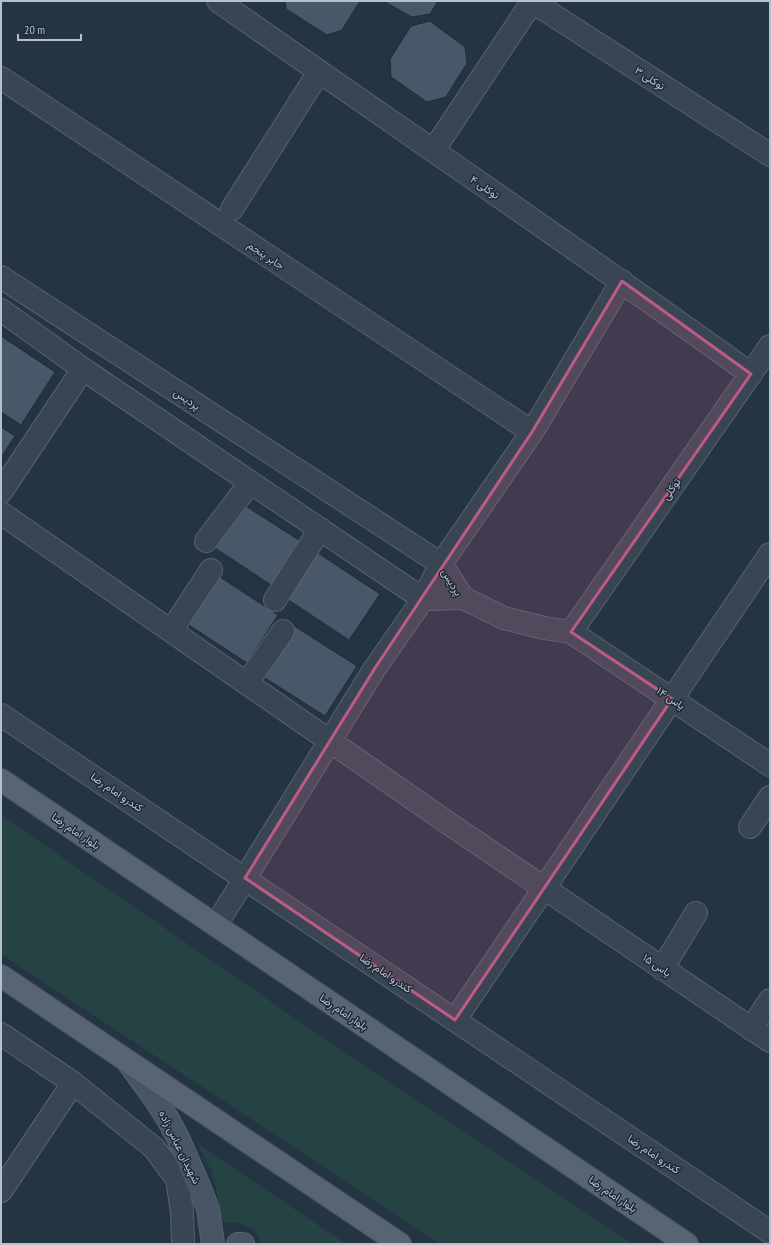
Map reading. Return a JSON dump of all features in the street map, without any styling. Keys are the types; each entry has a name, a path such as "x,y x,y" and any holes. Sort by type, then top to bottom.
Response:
{"main road":[{"name":"بلوار امام رضا","path":"1,780 688,1244"},
{"path":"1,976 400,1244"},
{"name":"شهیدان عباس زاده","path":"126,1059 157,1102 179,1140 208,1209 213,1244"},
{"path":"657,1223 679,1244"},
{"path":"238,1244 243,1244"}],"street":[{"name":"توکلی ۴","path":"218,1 622,281 751,374"},
{"path":"433,151 531,1"},
{"name":"توکلی ۳","path":"531,1 770,155"},
{"path":"232,209 319,72"},
{"name":"جابر پنجم","path":"1,78 532,432"},
{"name":"پردیس","path":"1,277 441,564 463,598"},
{"path":"216,925 375,668 423,599 441,564 532,432 622,281"},
{"path":"1,310 83,369 423,599"},
{"name":"توکلی","path":"571,632 770,346"},
{"path":"1,492 83,369"},
{"path":"206,541 250,483"},
{"name":"یاس ۱۵","path":"1,513 544,889 770,1041"},
{"path":"275,600 320,529"},
{"path":"455,1020 770,554"},
{"path":"170,631 211,570"},
{"path":"463,598 504,618 544,628 571,632"},
{"name":"پردیس","path":"423,599 463,598"},
{"path":"247,683 283,631"},
{"name":"یاس ۱۴","path":"571,632 770,765"},
{"name":"کندرو امام رضا","path":"1,714 770,1232"},
{"path":"750,827 770,797"},
{"path":"662,969 696,913"},
{"path":"751,1029 770,1000"},
{"path":"1,1034 73,1083 154,1148 177,1179 182,1212 183,1244"},
{"path":"1,1191 73,1083"}],"highlighted area":[{"path":"622,281 751,374 571,632 672,699 455,1020 245,878 375,668 532,432"}],"green space":[{"path":"1,815 348,1055 633,1244 440,1244 1,954"},
{"path":"198,1144 346,1244 262,1244 256,1233 247,1226 235,1223 223,1223 211,1170"}],"building":[{"path":"285,1 360,1 342,30 327,35 286,9"},
{"path":"383,1 438,1 430,14 412,17"},
{"path":"430,21 465,47 467,63 446,97 427,102 391,77 390,59 411,26"},
{"path":"1,336 55,372 21,425 1,412"},
{"path":"1,427 15,436 1,457"},
{"path":"244,505 302,542 274,587 215,548"},
{"path":"318,553 380,594 349,640 287,599"},
{"path":"217,575 278,615 247,663 186,623"},
{"path":"294,626 357,666 325,716 262,676"}]}
